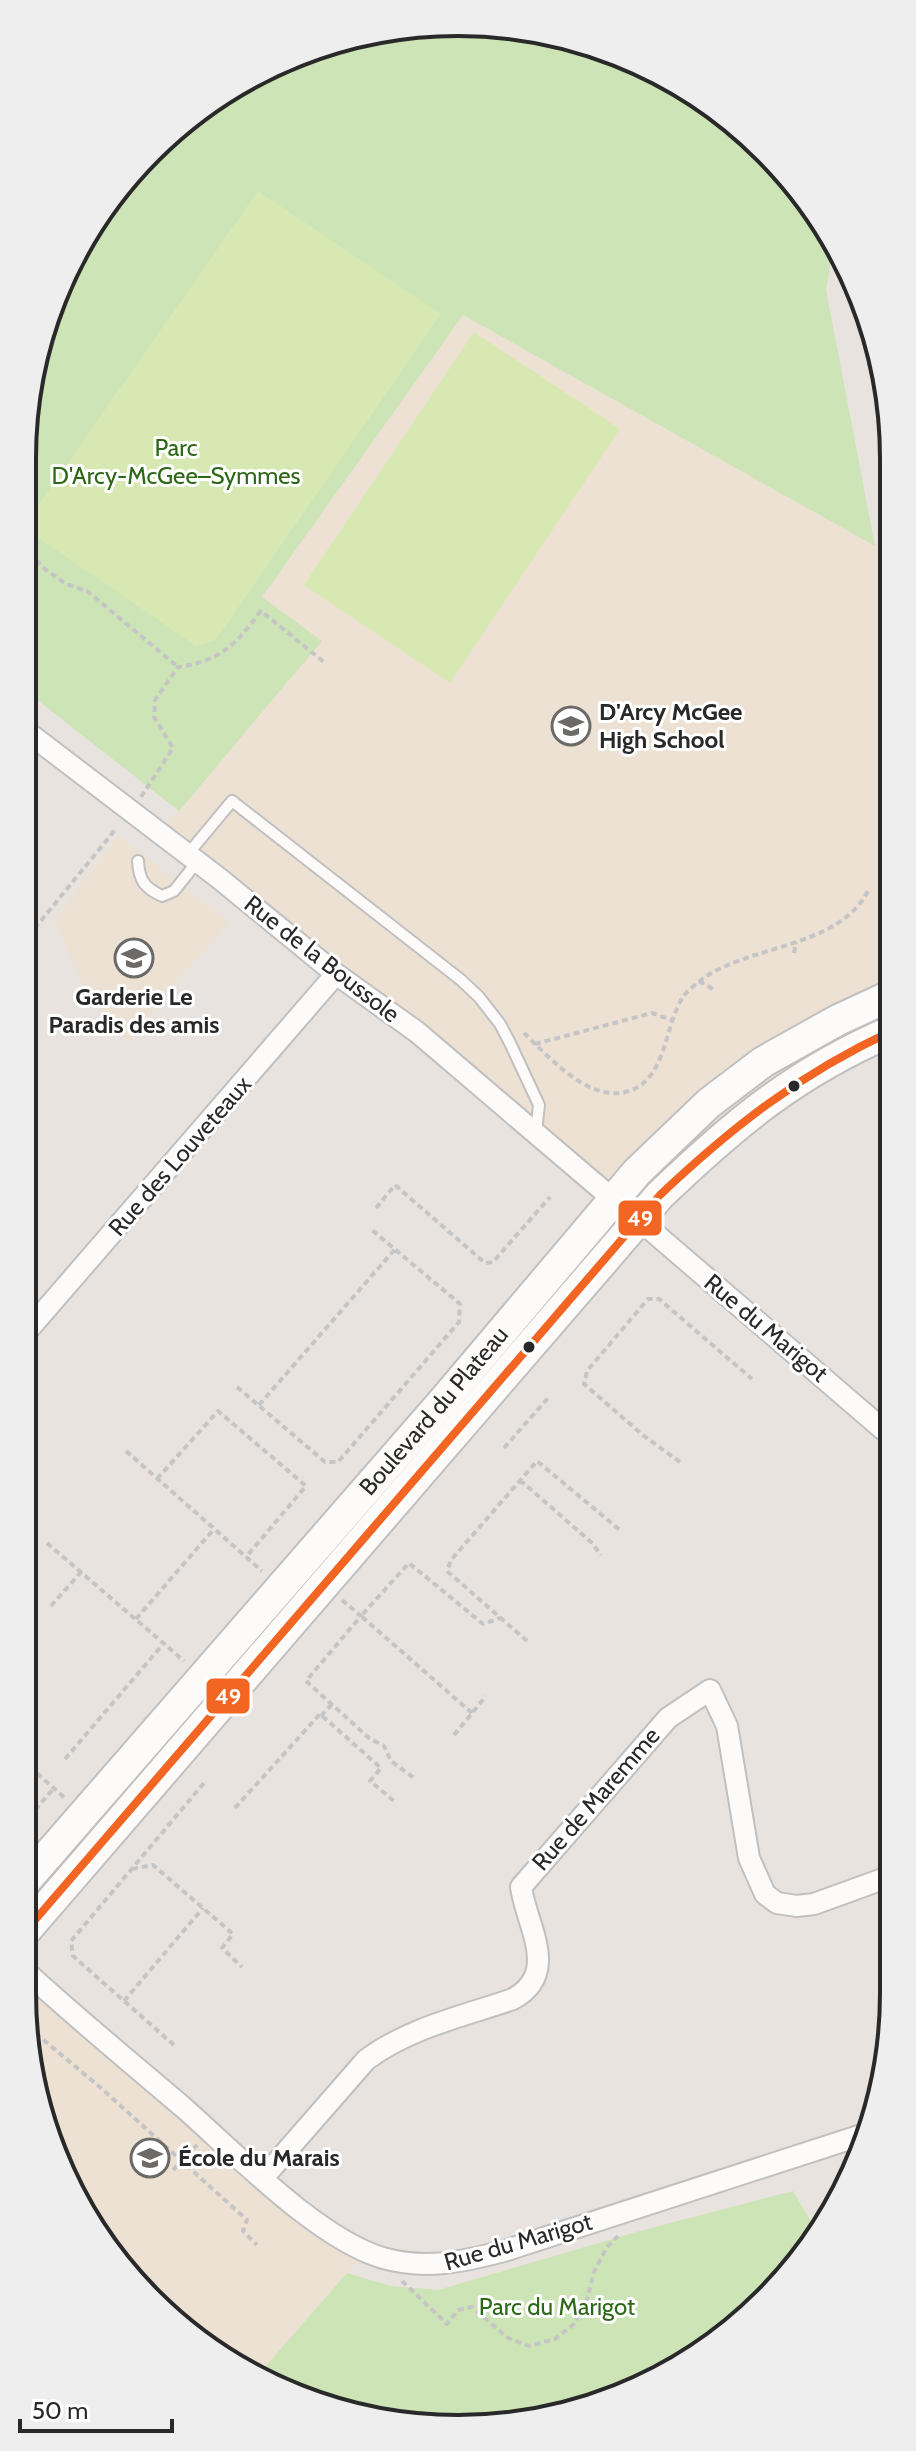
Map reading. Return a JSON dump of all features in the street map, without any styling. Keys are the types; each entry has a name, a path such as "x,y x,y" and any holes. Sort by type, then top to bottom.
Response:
{"main road":[{"name":"Boulevard du Plateau","path":"36,1918 626,1209 637,1172 684,1126 744,1076 797,1042 880,1001"},
{"name":"Boulevard du Plateau","path":"36,1869 445,1399 626,1209 682,1174 756,1108 815,1070 880,1037"}],"street":[{"name":"Rue de la Boussole","path":"36,739 336,974 417,1032 626,1209"},
{"name":"Rue des Louveteaux","path":"36,1321 336,974"},
{"name":"Rue du Marigot","path":"626,1209 880,1427"},
{"name":"Rue de Maremme","path":"263,2178 366,2060 382,2048 407,2035 525,1993 537,1970 539,1956 521,1887 668,1718 710,1690 727,1726 749,1858 765,1894 777,1903 797,1906 814,1904 880,1880"},
{"name":"Rue du Marigot","path":"36,1980 293,2204 347,2242 381,2257 400,2261 428,2266 463,2262 504,2251 855,2137"}],"lane":[{"path":"138,861 139,875 147,888 162,896 174,891 232,801 479,997 503,1029 539,1105 536,1132"}],"path":[{"path":"36,560 66,584 87,591 178,667"},
{"path":"140,799 173,748 154,717 155,700 178,667 212,659 232,646 261,611 325,663"},
{"path":"36,927 115,830"},
{"path":"503,1029 519,1029 583,1085 616,1093 627,1092 642,1084 656,1068 683,998 699,981 719,968 833,927 864,900 869,889"},
{"path":"794,953 796,942"},
{"path":"699,981 713,989"},
{"path":"535,1044 652,1013 674,1021"},
{"path":"376,1208 395,1185 485,1263 493,1262 550,1197"},
{"path":"237,1387 325,1462 338,1462 459,1322 460,1304 372,1230"},
{"path":"259,1405 396,1248"},
{"path":"680,1462 644,1436 584,1384 587,1371 648,1299 659,1299 752,1379"},
{"path":"401,1389 408,1395"},
{"path":"504,1448 548,1398"},
{"path":"157,1479 218,1411 306,1486 246,1557"},
{"path":"126,1451 264,1573"},
{"path":"527,1641 447,1571 451,1560 537,1461 621,1531"},
{"path":"520,1480 591,1542 601,1555"},
{"path":"136,1619 214,1529"},
{"path":"47,1543 185,1663"},
{"path":"414,1778 391,1761 384,1746 369,1738 306,1681 409,1563 483,1624 501,1618"},
{"path":"51,1606 81,1572"},
{"path":"337,1596 472,1713"},
{"path":"65,1759 164,1643"},
{"path":"454,1735 486,1696"},
{"path":"235,1808 332,1704"},
{"path":"321,1716 381,1768 370,1781 394,1801"},
{"path":"36,1772 68,1800"},
{"path":"174,2045 73,1956 71,1941 204,1783"},
{"path":"36,1809 54,1788"},
{"path":"132,1869 153,1865 233,1934 222,1948 242,1967"},
{"path":"124,2001 203,1908"},
{"path":"39,2036 247,2220 243,2231 257,2245"},
{"path":"173,2170 197,2145"},
{"path":"400,2261 402,2283 447,2324 458,2310 472,2307 508,2338 529,2346 555,2339 573,2325 586,2303 600,2260 607,2247 623,2231 620,2212"}],"shaded area":[{"name":"D'Arcy McGee High School","path":"463,315 880,548 880,1001 797,1042 614,1200 159,834 321,641 262,597"},
{"name":"Garderie Le Paradis des amis","path":"118,835 229,921 128,1040 88,995 54,921"},
{"name":"École du Marais","path":"36,1980 263,2178 366,2251 264,2367 201,2328 160,2291 123,2250 80,2180 58,2129 44,2075 37,2021"}],"green space":[{"name":"Parc D'Arcy-McGee–Symmes","path":"486,37 567,50 645,80 715,123 756,160 793,201 831,261 826,290 875,546 463,315 262,597 322,641 179,811 36,699 36,458 44,376 68,297 93,247 123,201 180,141 201,123 247,93 322,58 403,40"},
{"name":"Parc D'Arcy-McGee–Symmes","path":"258,191 441,314 215,641 196,646 36,536 36,508"},
{"path":"474,332 620,429 450,683 304,585"},
{"name":"Parc du Marigot","path":"793,2191 812,2223 775,2271 715,2328 645,2371 567,2401 486,2414 430,2414 349,2401 322,2393 264,2367 347,2273 391,2286 438,2290 640,2231"}],"transit line":[{"name":"49","path":"36,1919 660,1195 769,1103 827,1065 880,1037"}],"place":[{"name":"D'Arcy McGee High School","path":"571,726"},
{"name":"Garderie Le Paradis des amis","path":"134,958"},
{"name":"École du Marais","path":"150,2158"}]}
